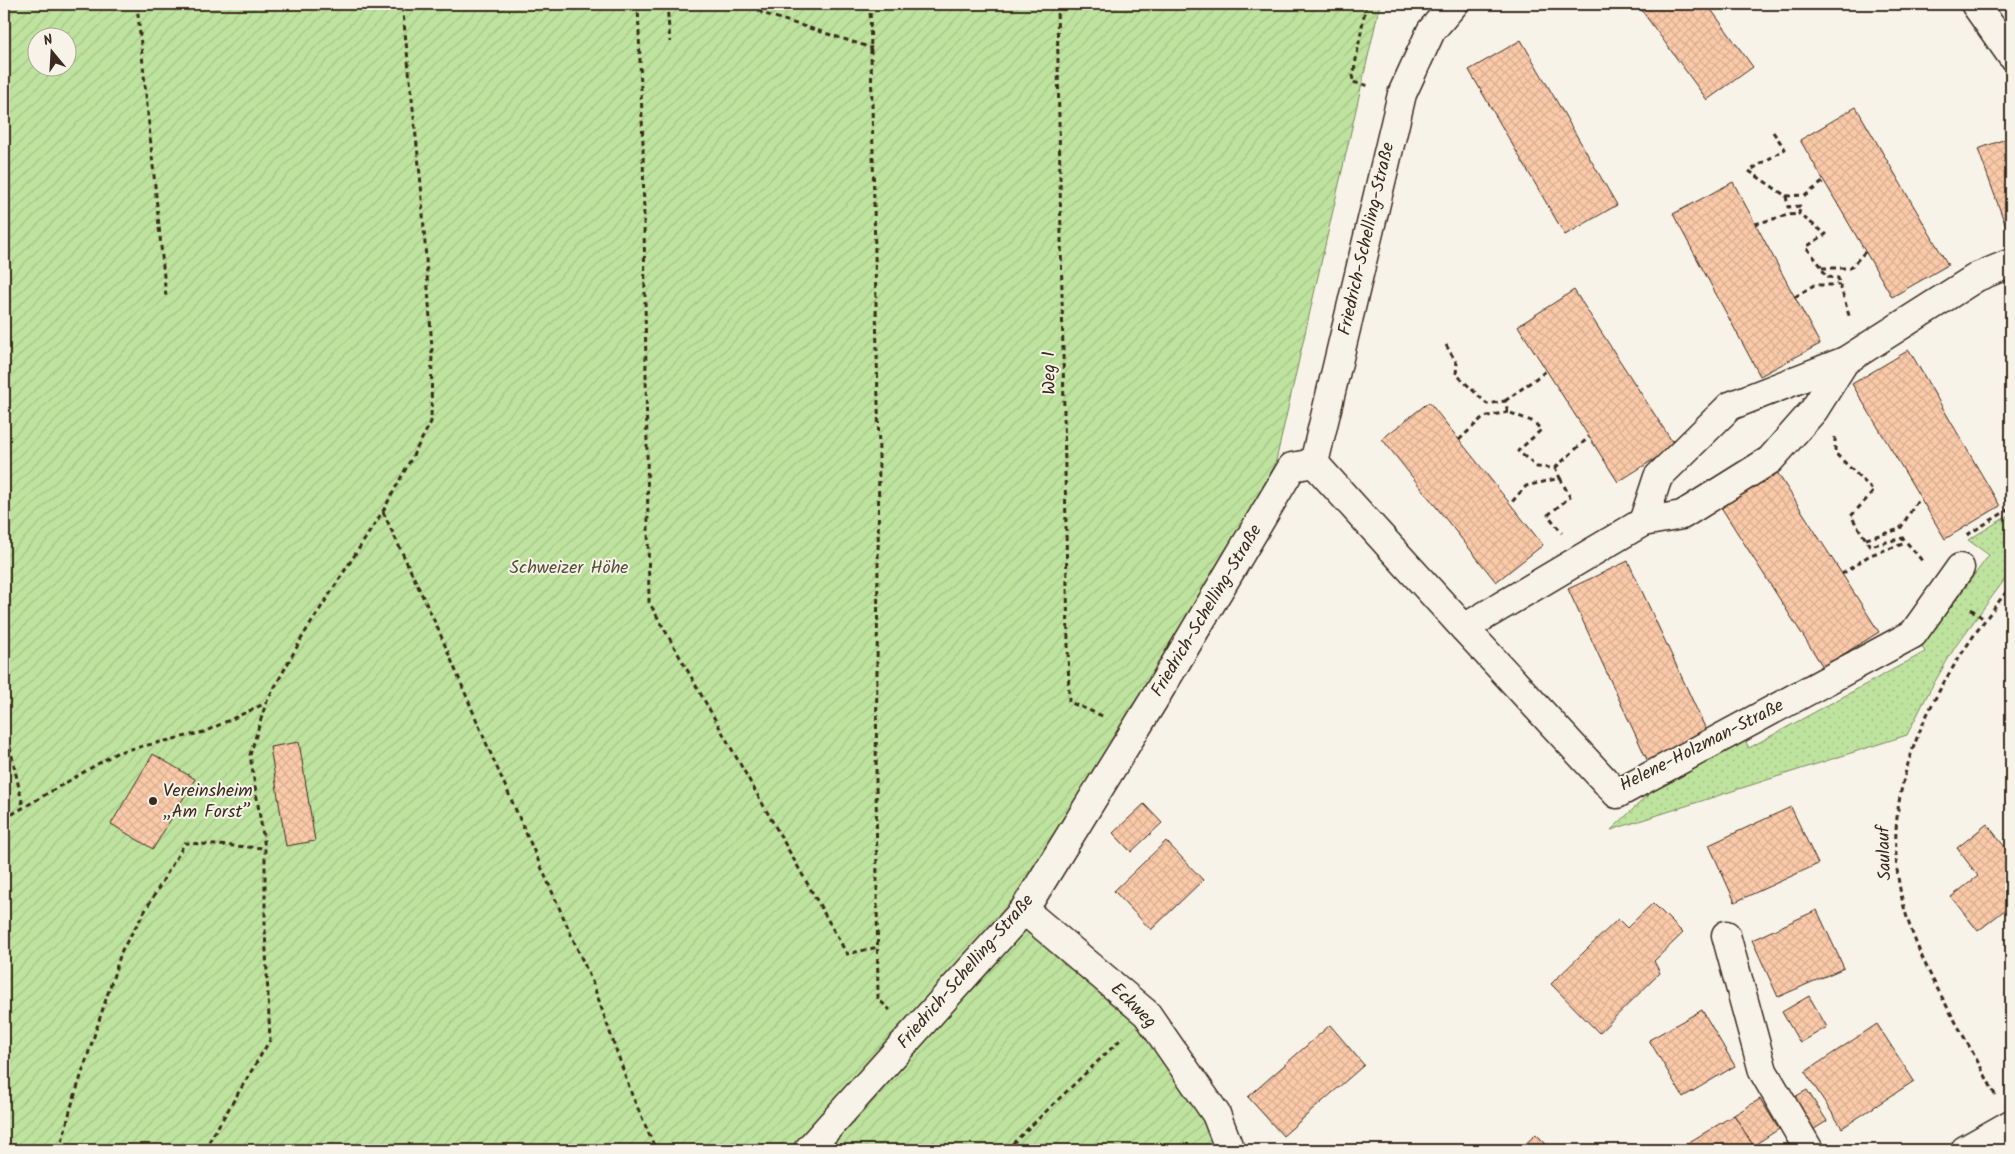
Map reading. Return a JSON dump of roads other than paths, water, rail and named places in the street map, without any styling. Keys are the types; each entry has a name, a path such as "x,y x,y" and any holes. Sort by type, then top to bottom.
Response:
{"street":[{"name":"Friedrich-Schelling-Straße","path":"808,1150 1024,910 1303,465 1402,94 1432,31 1454,4"},
{"path":"1975,4 2011,55"},
{"path":"1642,522 1658,477 1730,406 1846,360 1977,277 2011,263"},
{"path":"1464,628 1642,522 1682,515 1770,460 1814,410 1846,360"},
{"name":"Helene-Holzman-Straße","path":"1303,465 1464,628 1617,794 1913,634 1952,578"},
{"name":"Eckweg","path":"1024,910 1147,1014 1216,1114 1230,1150"},
{"path":"1726,935 1763,1071 1809,1150"},
{"path":"1965,1150 2011,1126"}],"place":[{"name":"Vereinsheim „Am Forst”","path":"153,801"}],"park label":[{"name":"Schweizer Höhe","path":"569,568"}]}
